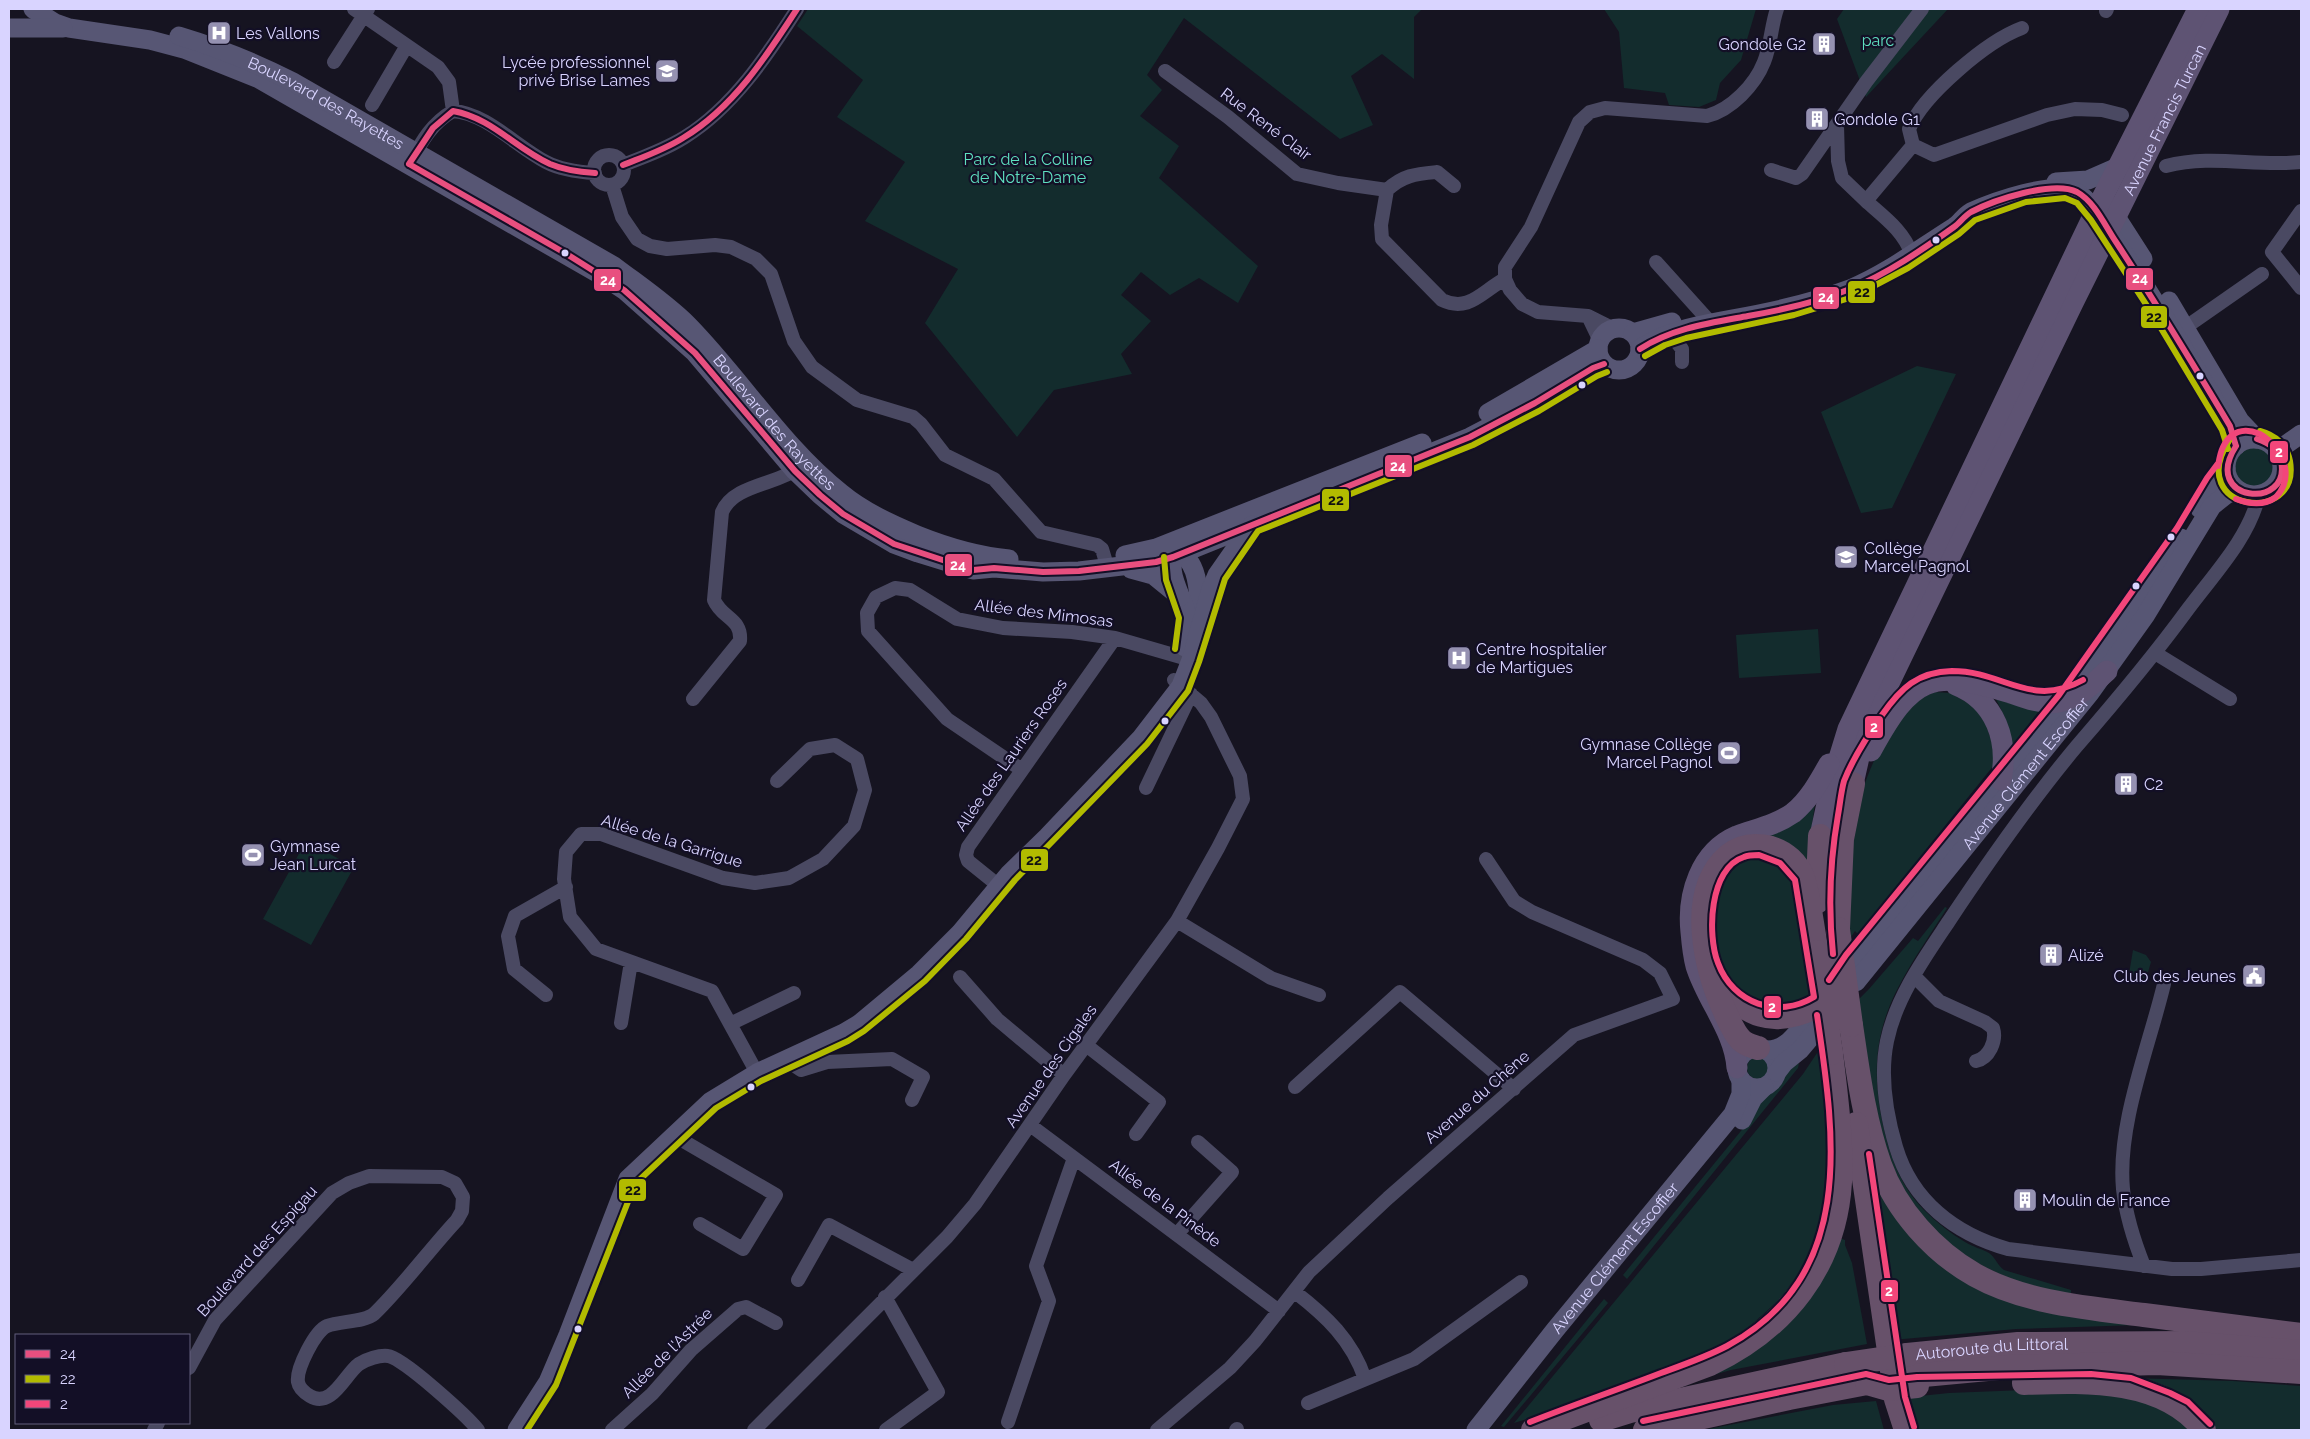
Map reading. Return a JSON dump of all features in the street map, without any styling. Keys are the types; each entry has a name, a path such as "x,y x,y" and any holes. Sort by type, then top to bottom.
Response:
{"highway":[{"path":"1853,784 1842,839 1838,929 1861,1098 1880,1166 1896,1197 1912,1220 1933,1243 1957,1262 1976,1275 2010,1290 2054,1301 2109,1310 2301,1334"},
{"path":"1817,952 1820,836"},
{"path":"1533,1430 1710,1364 1731,1354 1767,1330 1792,1304 1815,1270 1825,1248 1836,1207 1840,1164 1832,1064 1817,952 1803,877 1798,868 1784,854 1776,850 1748,846 1732,853 1724,860 1709,885 1704,917 1705,947 1718,996 1737,1036 1745,1043 1762,1049"},
{"path":"1710,968 1731,996 1754,1013 1782,1018 1814,1017"},
{"path":"1851,1025 1848,1062 1866,1204 1896,1399 1906,1430"},
{"path":"1832,1064 1861,1235 1875,1342 1886,1402 1894,1430"},
{"name":"Autoroute du Littoral","path":"1912,1372 2028,1344 2184,1343 2301,1352"},
{"name":"Autoroute du Littoral","path":"1572,1430 1630,1411 1853,1378 1912,1372 2009,1367 2157,1364 2301,1372"},
{"path":"1853,1378 1888,1390 1912,1372 2038,1383 2091,1383 2129,1387 2167,1401 2184,1410 2204,1430"},
{"name":"Autoroute du Littoral","path":"1645,1430 1853,1378"}],"main road":[{"path":"11,27 25,9"},
{"name":"Boulevard des Rayettes","path":"33,9 55,23 69,28 150,40 184,50 231,68 259,79 413,158"},
{"path":"44,9 71,21 92,27 116,28 126,25"},
{"name":"Boulevard des Rayettes","path":"54,9 73,17 173,34 216,47 260,65 413,158 624,290 695,354 843,514 886,539 918,553 973,570 994,568 1042,572 1079,571 1156,562 1174,551 1245,520 1470,437 1532,396 1593,368 1604,346"},
{"name":"Avenue Francis Turcan","path":"2110,220 2120,166 2198,9"},
{"name":"Avenue Francis Turcan","path":"2063,294 2110,220 2218,9"},
{"path":"11,27 69,28"},
{"path":"1942,575 1944,551 2110,220 2150,113 2148,108"},
{"path":"1636,341 1706,318 1808,302 1840,292 1885,272 1957,211 2035,185 2066,180 2088,180 2120,166"},
{"path":"2088,180 2162,314 2230,426 2236,446"},
{"path":"1957,225 1968,214 1995,202 2054,189 2076,192 2110,220 2191,320 2240,421 2257,439"},
{"path":"1853,784 1864,735 1942,575 2063,294 2069,251 2081,223 2080,213 2071,203 2061,198 2039,196 2002,207 1957,225 1910,249"},
{"path":"1814,1017 1800,1050 1784,1063 1774,1078 1764,1087 1752,1087 1739,1074 1734,1048 1696,965 1690,925 1695,884 1706,862 1720,847 1738,836 1778,822 1801,806 1820,780 1848,729 2063,294 2110,220"},
{"path":"1636,341 1652,340 1706,318"},
{"path":"1626,329 1636,341 1636,362 1625,370 1614,370 1604,346 1626,329"},
{"path":"2277,451 2301,434"},
{"path":"2257,439 2265,441 2277,451 2282,468 2280,478 2276,486 2259,495 2245,494 2239,491 2230,481 2226,468 2228,456 2242,442 2257,439"},
{"name":"Boulevard des Rayettes","path":"801,467 882,520 940,544 970,553 1004,559 1081,562 1174,551"},
{"name":"Avenue Clément Escoffier","path":"1854,962 2066,700 2198,512 2218,476 2226,468"},
{"name":"Avenue Clément Escoffier","path":"1856,982 2107,671 2155,601 2212,506 2227,494 2239,491"},
{"path":"1187,658 1217,574 1235,546 1245,520"},
{"path":"1174,551 1193,567 1198,584 1201,623"},
{"path":"517,1430 548,1382 567,1338 628,1179 711,1101 757,1073 859,1024 926,967 960,933 999,886 1110,772 1182,687 1187,658 1188,626 1172,569 1174,551"},
{"path":"973,570 1056,578 1132,569 1153,575 1181,598"},
{"path":"1853,784 1886,725 1908,696 1923,685 1944,681 1975,682 2043,701 2059,702 2092,685 2107,671"},
{"path":"1944,681 1961,687 1979,698 1994,717 2004,751 2001,780"},
{"path":"1820,836 1832,781 1848,729"},
{"path":"1739,1074 1741,1056 1752,1049 1776,1049 1786,1044 1814,1017"},
{"path":"1762,1049 1775,1059 1777,1072"},
{"name":"Avenue Clément Escoffier","path":"1476,1430 1555,1330 1733,1114 1739,1101 1739,1074"},
{"name":"Avenue Clément Escoffier","path":"1491,1430 1742,1120 1753,1098 1764,1087"}],"street":[{"path":"623,164 663,149 685,137 715,116 749,78 797,9"},
{"path":"1604,346 1588,316 1538,312 1522,304 1505,279 1505,267 1530,228 1579,122 1590,112 1605,108 1707,116 1718,113 1734,102 1758,75 1765,61 1777,9"},
{"path":"1771,170 1788,177 1796,178 1802,174 1866,82 1922,9"},
{"path":"334,62 362,11 406,47 431,61 449,82 452,111"},
{"path":"2022,28 2007,34 1979,52 1925,106 1909,130 1913,145 1934,155 2047,115 2075,109 2102,110 2122,115"},
{"path":"372,105 406,47"},
{"name":"Rue René Clair","path":"1166,72 1228,117 1298,174 1338,183 1387,190"},
{"path":"413,158 430,130 441,118 452,111 476,117 547,163 572,171 595,173"},
{"path":"1837,125 1838,161 1842,178 1897,228 1910,249"},
{"path":"1866,201 1913,145"},
{"path":"606,156 618,158 623,164 622,177 612,185 599,181 595,173 599,160 606,156"},
{"path":"2166,166 2207,159 2271,163 2301,162"},
{"path":"1454,186 1437,172 1417,174 1398,179 1387,190 1380,225 1382,239 1442,300 1453,306 1466,304 1505,279"},
{"path":"612,185 626,223 637,239 650,246 667,249 723,246 744,252 756,259 771,274 794,341 812,367 856,400 913,417 921,424 945,456 994,479 1041,532 1097,545 1102,549 1104,559"},
{"path":"2301,211 2272,252 2301,288"},
{"path":"1656,262 1706,318"},
{"path":"2191,320 2262,274"},
{"path":"1670,334 1682,349 1682,362"},
{"path":"693,698 740,641 741,632 736,623 718,609 714,600 722,512 726,504 742,492 771,483 801,467"},
{"path":"2259,495 2251,522 2243,535 2155,653 2016,824 1976,881 1915,977 1895,1014 1887,1040 1884,1084 1888,1115 1898,1156 1908,1175 1937,1213 1953,1226 1984,1242 2008,1249 2144,1266 2201,1269 2301,1260"},
{"name":"Allée des Mimosas","path":"1022,770 947,720 868,631 867,614 876,597 895,588 910,590 957,619 1003,628 1072,632 1115,638 1187,658"},
{"name":"Allée des Lauriers Roses","path":"999,886 968,861 966,855 968,847 1115,638"},
{"path":"2155,653 2230,699"},
{"path":"1146,788 1182,687"},
{"name":"Avenue des Cigales","path":"754,1430 947,1237 974,1204 1064,1075 1177,921 1243,799 1240,776 1220,734 1201,703 1182,687"},
{"name":"Allée de la Garrigue","path":"757,1073 712,992 596,948 570,917 566,887 566,852 581,834 601,834 723,878 755,883 789,878 823,859 854,826 865,790 856,759 835,745 810,749 777,781"},
{"name":"Avenue du Chêne","path":"1157,1430 1230,1368 1255,1341 1309,1272 1574,1035 1673,999 1660,973 1643,960 1532,912 1514,901 1486,859"},
{"path":"546,994 514,969 508,936 515,916 566,887"},
{"path":"1177,921 1271,978 1319,995"},
{"path":"621,1023 631,962"},
{"path":"960,977 996,1018 1064,1075"},
{"path":"1915,977 1939,1001 1985,1022 1993,1028 1994,1039 1989,1052 1982,1060 1976,1061"},
{"path":"2144,1266 2127,1217 2122,1162 2136,1086 2164,984"},
{"path":"1295,1087 1400,992 1514,1089"},
{"path":"730,1024 794,993"},
{"path":"1086,1045 1159,1102 1136,1134"},
{"path":"788,1058 792,1064 801,1070 827,1062 892,1059 923,1077 912,1100"},
{"name":"Allée de la Pinède","path":"1030,1125 1279,1311"},
{"path":"673,1135 776,1194 743,1249 700,1224"},
{"path":"1178,1234 1232,1172 1198,1142"},
{"path":"1008,1422 1049,1301 1036,1266 1074,1158"},
{"name":"Boulevard des Espigau","path":"190,1366 215,1320 332,1193 349,1183 369,1176 442,1177 455,1183 463,1196 462,1211 457,1220 372,1315 327,1326 320,1330 314,1337 299,1374 298,1382 301,1389 308,1394 316,1399 323,1398 332,1394 358,1364 370,1359 390,1356 408,1366 478,1430"},
{"path":"798,1280 829,1225 913,1270"},
{"path":"1308,1403 1414,1360 1521,1282"},
{"path":"1295,1292 1326,1317 1338,1331 1358,1363 1365,1380"},
{"path":"885,1297 938,1392 886,1430"},
{"name":"Allée de l'Astrée","path":"612,1430 652,1394 691,1350 738,1309 746,1307 776,1323"}],"green space":[{"name":"Parc de la Colline de Notre-Dame","path":"808,9 1422,9 1414,17 1414,79 1382,54 1351,76 1373,125 1340,139 1184,18 1147,75 1162,90 1140,116 1179,146 1159,178 1258,266 1238,303 1199,278 1170,295 1141,272 1121,295 1151,321 1121,354 1132,374 1054,390 1017,437 925,323 958,269 865,221 905,162 837,117 863,80 797,26"},
{"path":"1604,9 1756,9 1741,60 1720,83 1716,100 1699,107 1669,105 1665,93 1624,88 1619,32"},
{"name":"parc","path":"1844,9 1948,9 1866,97 1837,19"},
{"path":"1917,366 1956,374 1892,508 1861,513 1821,412"},
{"path":"2254,447 2268,453 2274,467 2268,481 2254,487 2240,481 2234,467 2240,453"},
{"path":"1818,629 1821,673 1739,678 1736,635"},
{"path":"1935,692 1950,693 1981,710 1998,760 1858,934 1855,931 1851,937 1848,880 1851,849 1863,789 1874,761 1888,736 1915,704"},
{"path":"1996,699 2040,710 2009,749 2005,718"},
{"path":"1815,803 1806,870 1761,835"},
{"path":"306,841 354,867 311,945 263,919"},
{"path":"1758,855 1782,864 1796,884 1812,996 1800,1004 1790,1007 1770,1006 1758,1002 1736,989 1726,976 1717,951 1714,922 1720,885 1731,869 1741,861"},
{"path":"1945,907 1947,908 1899,986 1888,1009 1881,1034 1877,1061 1878,1091 1883,1125 1889,1148 1897,1170 1908,1191 1923,1209 1943,1227 1968,1244 1989,1253 2004,1270 2071,1290 2071,1294 2041,1288 2012,1279 1986,1267 1961,1252 1939,1234 1920,1213 1904,1189 1883,1143 1873,1103 1858,1000 1913,938 1918,941"},
{"path":"2133,950 2146,955 2151,962 2146,979 2129,974"},
{"path":"1819,1050 1832,1136 1824,1227 1795,1286 1724,1349 1605,1394 1514,1423 1803,1074"},
{"path":"1758,1057 1768,1064 1769,1068 1762,1078 1758,1079 1748,1072 1747,1068 1754,1058"},
{"path":"1799,1063 1798,1068 1627,1279 1623,1275 1745,1126 1754,1106 1777,1086 1785,1071"},
{"path":"1865,1141 1933,1257 2137,1325 2016,1329 1892,1340"},
{"path":"1836,1237 1845,1240 1852,1263 1867,1344 1731,1370 1652,1392 1729,1363"},
{"path":"1604,1299 1608,1303 1504,1427 1501,1426"},
{"path":"2130,1378 2233,1381 2301,1386 2301,1430 2213,1430"},
{"path":"2025,1390 2104,1390 2160,1406 2193,1430 1913,1430 1901,1398 1949,1393"},
{"path":"1876,1401 1884,1430 1703,1430 1833,1405"}],"transit line":[{"name":"24","path":"623,165 676,142 701,126 718,112 747,80 797,9"},
{"name":"24","path":"409,164 433,128 453,111 480,120 550,164 561,168 595,173"},
{"name":"24","path":"409,164 565,253 624,290 695,353 795,471 843,514 894,544 973,570 994,568 1043,572 1079,571 1156,562 1173,557 1470,437 1535,403 1593,368 1604,364"},
{"name":"24","path":"1640,349 1665,336 1692,327 1761,314 1838,294 1864,283 1904,261 1981,207 2024,193 2054,188 2066,189 2083,196 2099,215 2230,426 2236,446"},
{"name":"22","path":"1645,356 1665,345 1686,338 1794,315 1853,297 1908,268 1959,234 1975,220 2026,202 2065,198 2077,203 2091,220 2153,315 2222,430 2228,449"},
{"name":"22","path":"527,1430 556,1385 635,1184 716,1108 761,1081 848,1041 864,1031 925,981 966,939 1015,880 1147,744 1188,691 1225,579 1258,531 1473,445 1539,411 1597,376 1607,372"},
{"name":"2","path":"2218,466 2223,447 2233,435 2245,431 2258,434 2270,442 2280,453 2285,468 2284,483 2276,497 2261,503 2236,499"},
{"name":"22","path":"2229,441 2219,465 2221,483 2231,495 2247,502 2264,502 2279,496 2289,482 2290,461 2286,450 2280,442 2271,435 2260,431"},
{"name":"24","path":"2236,446 2228,465 2229,479 2237,489 2249,493 2262,493 2274,488 2281,477 2281,461 2273,447 2257,439"},
{"name":"2","path":"1829,980 1846,955 2059,695 2177,528 2207,478 2219,462"},
{"name":"22","path":"1164,557 1166,580 1179,618 1175,649"},
{"name":"2","path":"1833,954 1830,901 1832,867 1835,832 1844,781 1861,747 1882,715 1903,689 1919,678 1929,674 1952,671 1987,676 2032,690 2048,691 2065,688 2083,680"},
{"name":"2","path":"1749,855 1759,855 1780,863 1795,880 1814,997 1800,1004 1772,1007 1758,1004 1745,998 1734,989 1718,963 1712,936 1712,920 1717,888 1732,864 1749,855"},
{"name":"2","path":"1530,1422 1694,1361 1727,1346 1769,1317 1798,1282 1817,1243 1828,1200 1831,1155 1829,1108 1817,1015"},
{"name":"2","path":"1869,1154 1905,1397 1914,1427"},
{"name":"2","path":"1643,1421 1866,1374 1889,1380 1917,1377 2091,1374 2131,1378 2170,1393 2188,1402 2210,1424"}],"place":[{"name":"Les Vallons","path":"219,33"},
{"name":"Gondole G2","path":"1824,44"},
{"name":"Lycée professionnel privé Brise Lames","path":"667,71"},
{"name":"Gondole G1","path":"1817,119"},
{"name":"Collège Marcel Pagnol","path":"1846,557"},
{"name":"Centre hospitalier de Martigues","path":"1459,658"},
{"name":"Gymnase Collège Marcel Pagnol","path":"1729,753"},
{"name":"C2","path":"2126,784"},
{"name":"Gymnase Jean Lurcat","path":"253,855"},
{"name":"Alizé","path":"2051,955"},
{"name":"Club des Jeunes","path":"2254,976"},
{"name":"Moulin de France","path":"2025,1200"}]}
